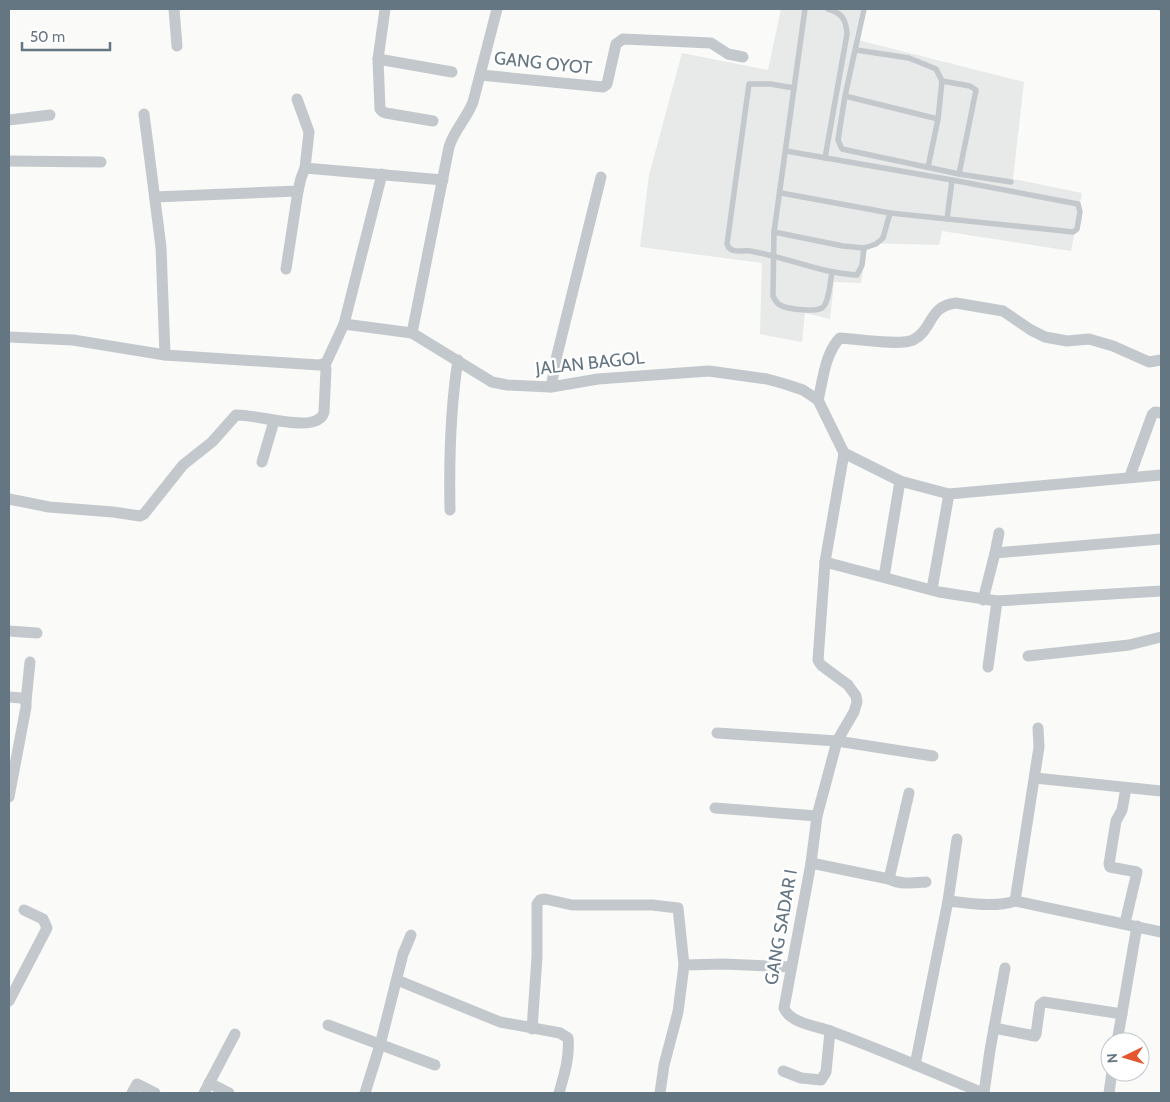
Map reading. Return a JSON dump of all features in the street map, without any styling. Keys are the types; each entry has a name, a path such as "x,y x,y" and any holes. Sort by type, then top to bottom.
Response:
{"street":[{"path":"174,9 177,46"},
{"path":"386,9 378,59 380,109 383,112 433,121"},
{"path":"344,324 412,333 451,140 470,110 481,75 497,9"},
{"name":"GANG OYOT","path":"481,75 603,87 607,84 616,44 623,39 712,43 728,54 742,57"},
{"path":"378,59 452,72"},
{"path":"286,269 298,191 305,168 309,132 297,99"},
{"path":"144,114 161,247 165,356"},
{"path":"9,120 50,115"},
{"path":"9,160 101,162"},
{"path":"305,168 443,180"},
{"path":"9,499 49,507 140,516 144,514 183,465 212,442 234,416 239,414 274,421 314,422 322,418 326,383 324,364 344,324 382,174"},
{"path":"551,387 557,355 601,177"},
{"path":"155,197 298,191"},
{"path":"1161,360 1149,362 1113,346 1089,339 1067,341 1045,337 1003,311 956,303 941,306 917,337 905,343 840,338 835,343 830,354 818,400 844,453 825,562 939,592 983,600 997,601 1161,591"},
{"name":"JALAN BAGOL","path":"412,333 492,382 517,386 551,387 598,379 709,371 767,379 803,390 818,400"},
{"path":"9,337 73,340 165,356 324,364"},
{"path":"450,510 451,424 458,360"},
{"path":"1130,476 1152,415 1155,412 1161,413"},
{"path":"262,462 274,421"},
{"path":"844,453 900,481 949,494 1130,476 1161,475"},
{"path":"884,577 900,481"},
{"path":"932,589 949,494"},
{"path":"983,600 996,553 999,533"},
{"path":"996,553 1161,539"},
{"name":"GANG SADAR I","path":"825,562 818,654 821,665 848,685 856,696 857,702 854,712 837,741 817,816 784,1008 792,1018 830,1031 984,1093"},
{"path":"988,666 997,601"},
{"path":"9,631 36,633"},
{"path":"1028,656 1129,645 1161,637"},
{"path":"9,796 26,707 30,662"},
{"path":"9,697 26,700"},
{"path":"1015,902 1035,778 1039,747 1038,728"},
{"path":"718,733 837,741 933,756"},
{"path":"1035,778 1161,791"},
{"path":"1119,1032 1137,872 1110,867 1109,864 1116,821 1122,810 1126,788"},
{"path":"890,879 909,793"},
{"path":"715,808 817,816"},
{"path":"914,1065 948,901 958,839"},
{"path":"810,863 902,883 926,882"},
{"path":"532,1029 537,957 537,904 540,900 545,899 572,905 652,905 678,908 684,964 678,1012 664,1065 660,1093"},
{"path":"948,901 985,904 1015,902 1131,924 1161,932"},
{"path":"9,1001 46,928 43,919 24,910"},
{"path":"365,1093 411,935"},
{"path":"684,964 791,967"},
{"path":"984,1093 1005,968"},
{"path":"397,980 500,1022 560,1033 568,1038 569,1046 559,1093"},
{"path":"994,1028 1034,1036 1036,1034 1040,1005 1048,1002 1122,1014"},
{"path":"328,1025 435,1066"},
{"path":"782,1071 801,1078 821,1080 826,1072 830,1031"},
{"path":"229,1093 206,1088 234,1034"},
{"path":"132,1093 136,1084 155,1093"}],"lane":[{"path":"805,9 781,193 774,232 773,296 776,303 782,307 815,311 823,307 826,302 832,273"},
{"path":"825,158 847,34 847,24 844,18 836,11 828,9"},
{"path":"864,9 845,96 838,140 842,149 928,168 1011,182"},
{"path":"856,50 909,58 936,69 942,81 938,119 928,168"},
{"path":"942,81 970,86 976,90 959,174"},
{"path":"794,88 770,84 749,84 727,244 731,250 750,251 832,273 857,275 862,265 864,248"},
{"path":"845,96 938,119"},
{"path":"781,193 890,213 1073,232 1077,229 1080,212 1078,204 1069,202 786,151"},
{"path":"947,219 952,180"},
{"path":"774,232 864,248 876,244 883,238 890,213"}],"shaded area":[{"path":"781,9 861,9 854,39 1024,82 1013,179 1082,193 1071,251 942,231 939,245 868,243 861,283 834,282 830,319 805,313 802,342 760,334 762,263 640,247 649,175 682,53 768,70"}]}
